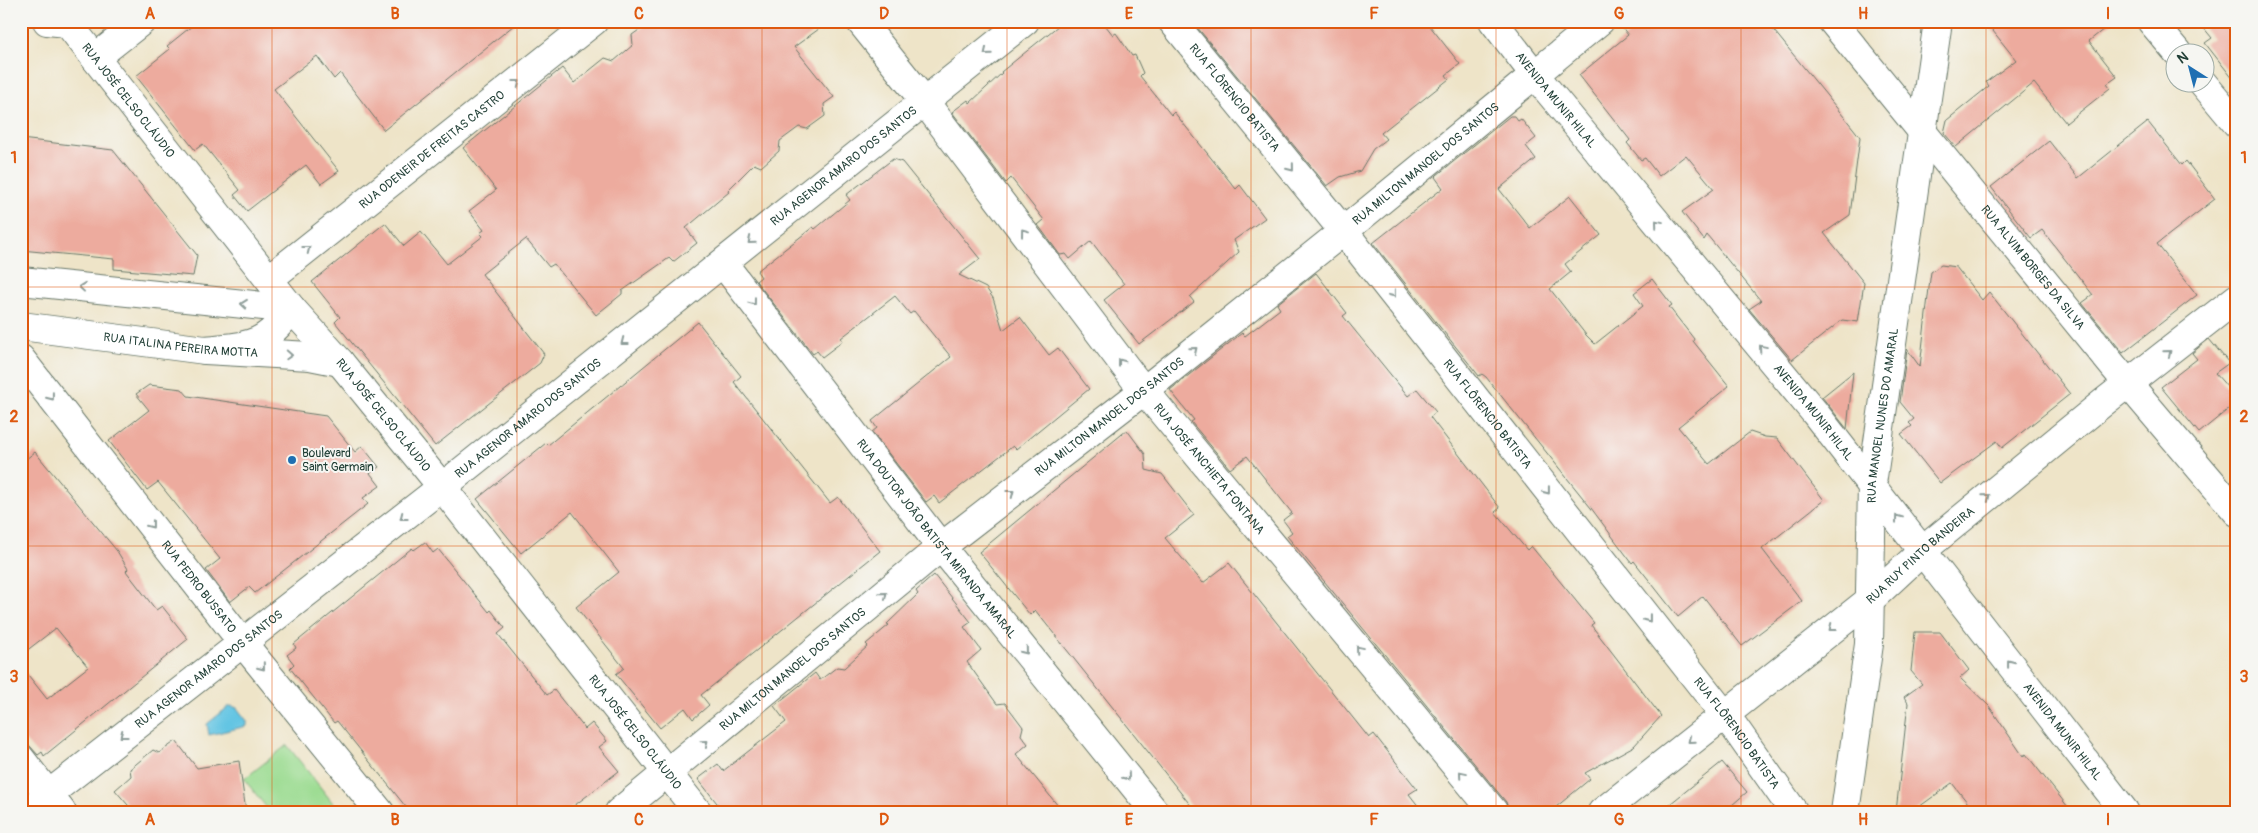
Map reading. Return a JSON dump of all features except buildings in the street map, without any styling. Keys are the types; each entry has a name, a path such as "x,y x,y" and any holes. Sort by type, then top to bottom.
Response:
{"street":[{"path":"95,58 142,21"},
{"name":"RUA ODENEIR DE FREITAS CASTRO","path":"269,279 594,21"},
{"name":"RUA JOSÉ ANCHIETA FONTANA","path":"860,21 925,102 1144,389 1494,812"},
{"name":"RUA AGENOR AMARO DOS SANTOS","path":"26,812 55,803 242,642 442,487 1025,21"},
{"name":"RUA FLÔRENCIO BATISTA","path":"1172,21 1342,231 1723,715 1794,812"},
{"name":"AVENIDA MUNIR HILAL","path":"1493,21 1534,74 1872,484 2125,812"},
{"name":"RUA MILTON MANOEL DOS SANTOS","path":"618,812 667,774 942,547 1342,231 1600,21"},
{"name":"RUA ALVIM BORGES DA SILVA","path":"1832,21 1922,133 2237,512"},
{"name":"RUA MANOEL NUNES DO AMARAL","path":"1845,812 1869,644 1872,484 1938,21"},
{"path":"2151,21 2169,42"},
{"name":"RUA JOSÉ CELSO CLÁUDIO","path":"61,22 95,58 292,309 340,362 442,487 698,812"},
{"path":"2210,92 2237,124"},
{"name":"RUA DOUTOR JOÃO BATISTA MIRANDA AMARAL","path":"724,263 942,547 1155,812"},
{"path":"21,281 292,309"},
{"name":"RUA RUY PINTO BANDEIRA","path":"1602,812 1871,599 1923,551 2129,382 2237,298"},
{"path":"205,350 256,342 269,336 292,309"},
{"name":"RUA ITALINA PEREIRA MOTTA","path":"21,326 205,350 310,356 340,362"},
{"name":"RUA PEDRO BUSSATO","path":"21,359 242,642 380,812"},
{"path":"21,759 55,803"}],"green space":[{"path":"287,745 340,812 270,812 244,779"}],"water":[{"path":"228,707 237,708 247,721 247,726 209,735 207,724"}],"place":[{"name":"Boulevard Saint Germain","path":"292,460"}]}
